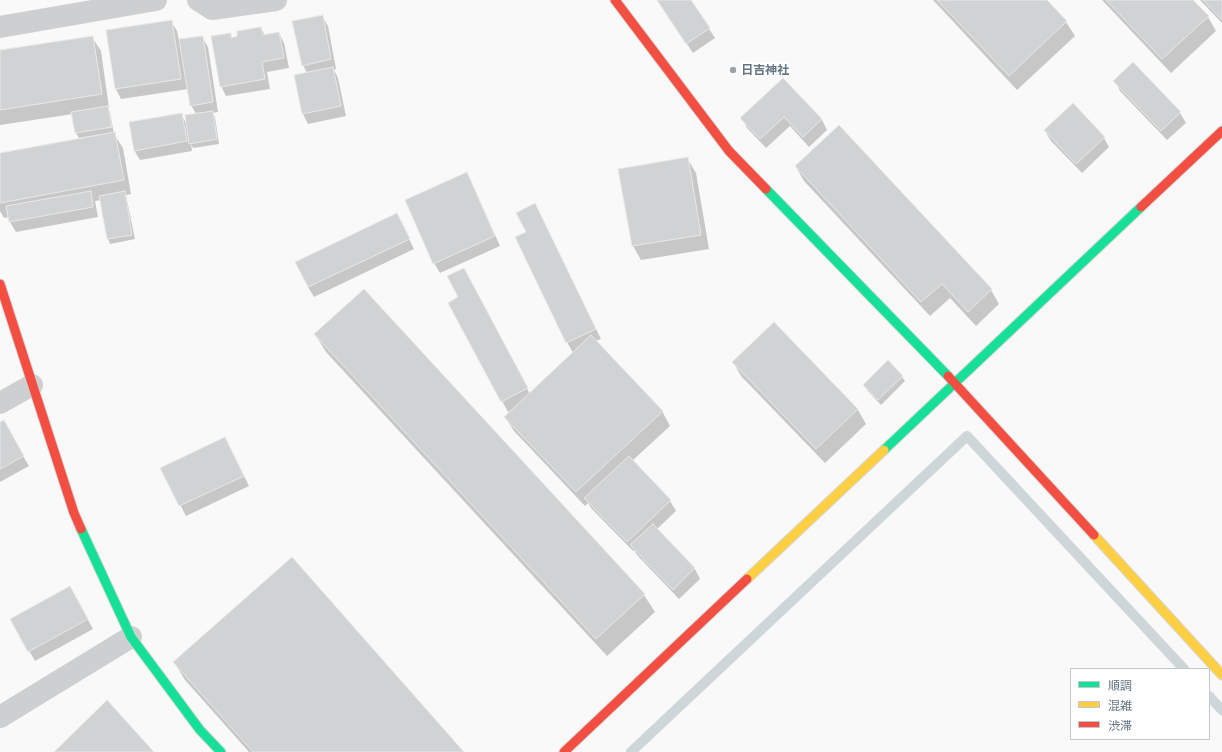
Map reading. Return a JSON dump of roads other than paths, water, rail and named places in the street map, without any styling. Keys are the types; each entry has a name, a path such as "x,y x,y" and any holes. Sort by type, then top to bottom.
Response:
{"street":[{"path":"0,27 156,0"},
{"path":"198,0 212,9 276,0"},
{"path":"615,0 729,151 954,383 1222,675"},
{"path":"564,752 1222,131"},
{"path":"0,284 74,513 131,637 200,730 221,752"},
{"path":"0,403 32,385"},
{"path":"0,717 131,637"}],"waterway":[{"path":"631,752 967,436 1183,668"},
{"path":"1210,697 1222,710"}],"place":[{"name":"日吉神社","path":"733,70"}]}
